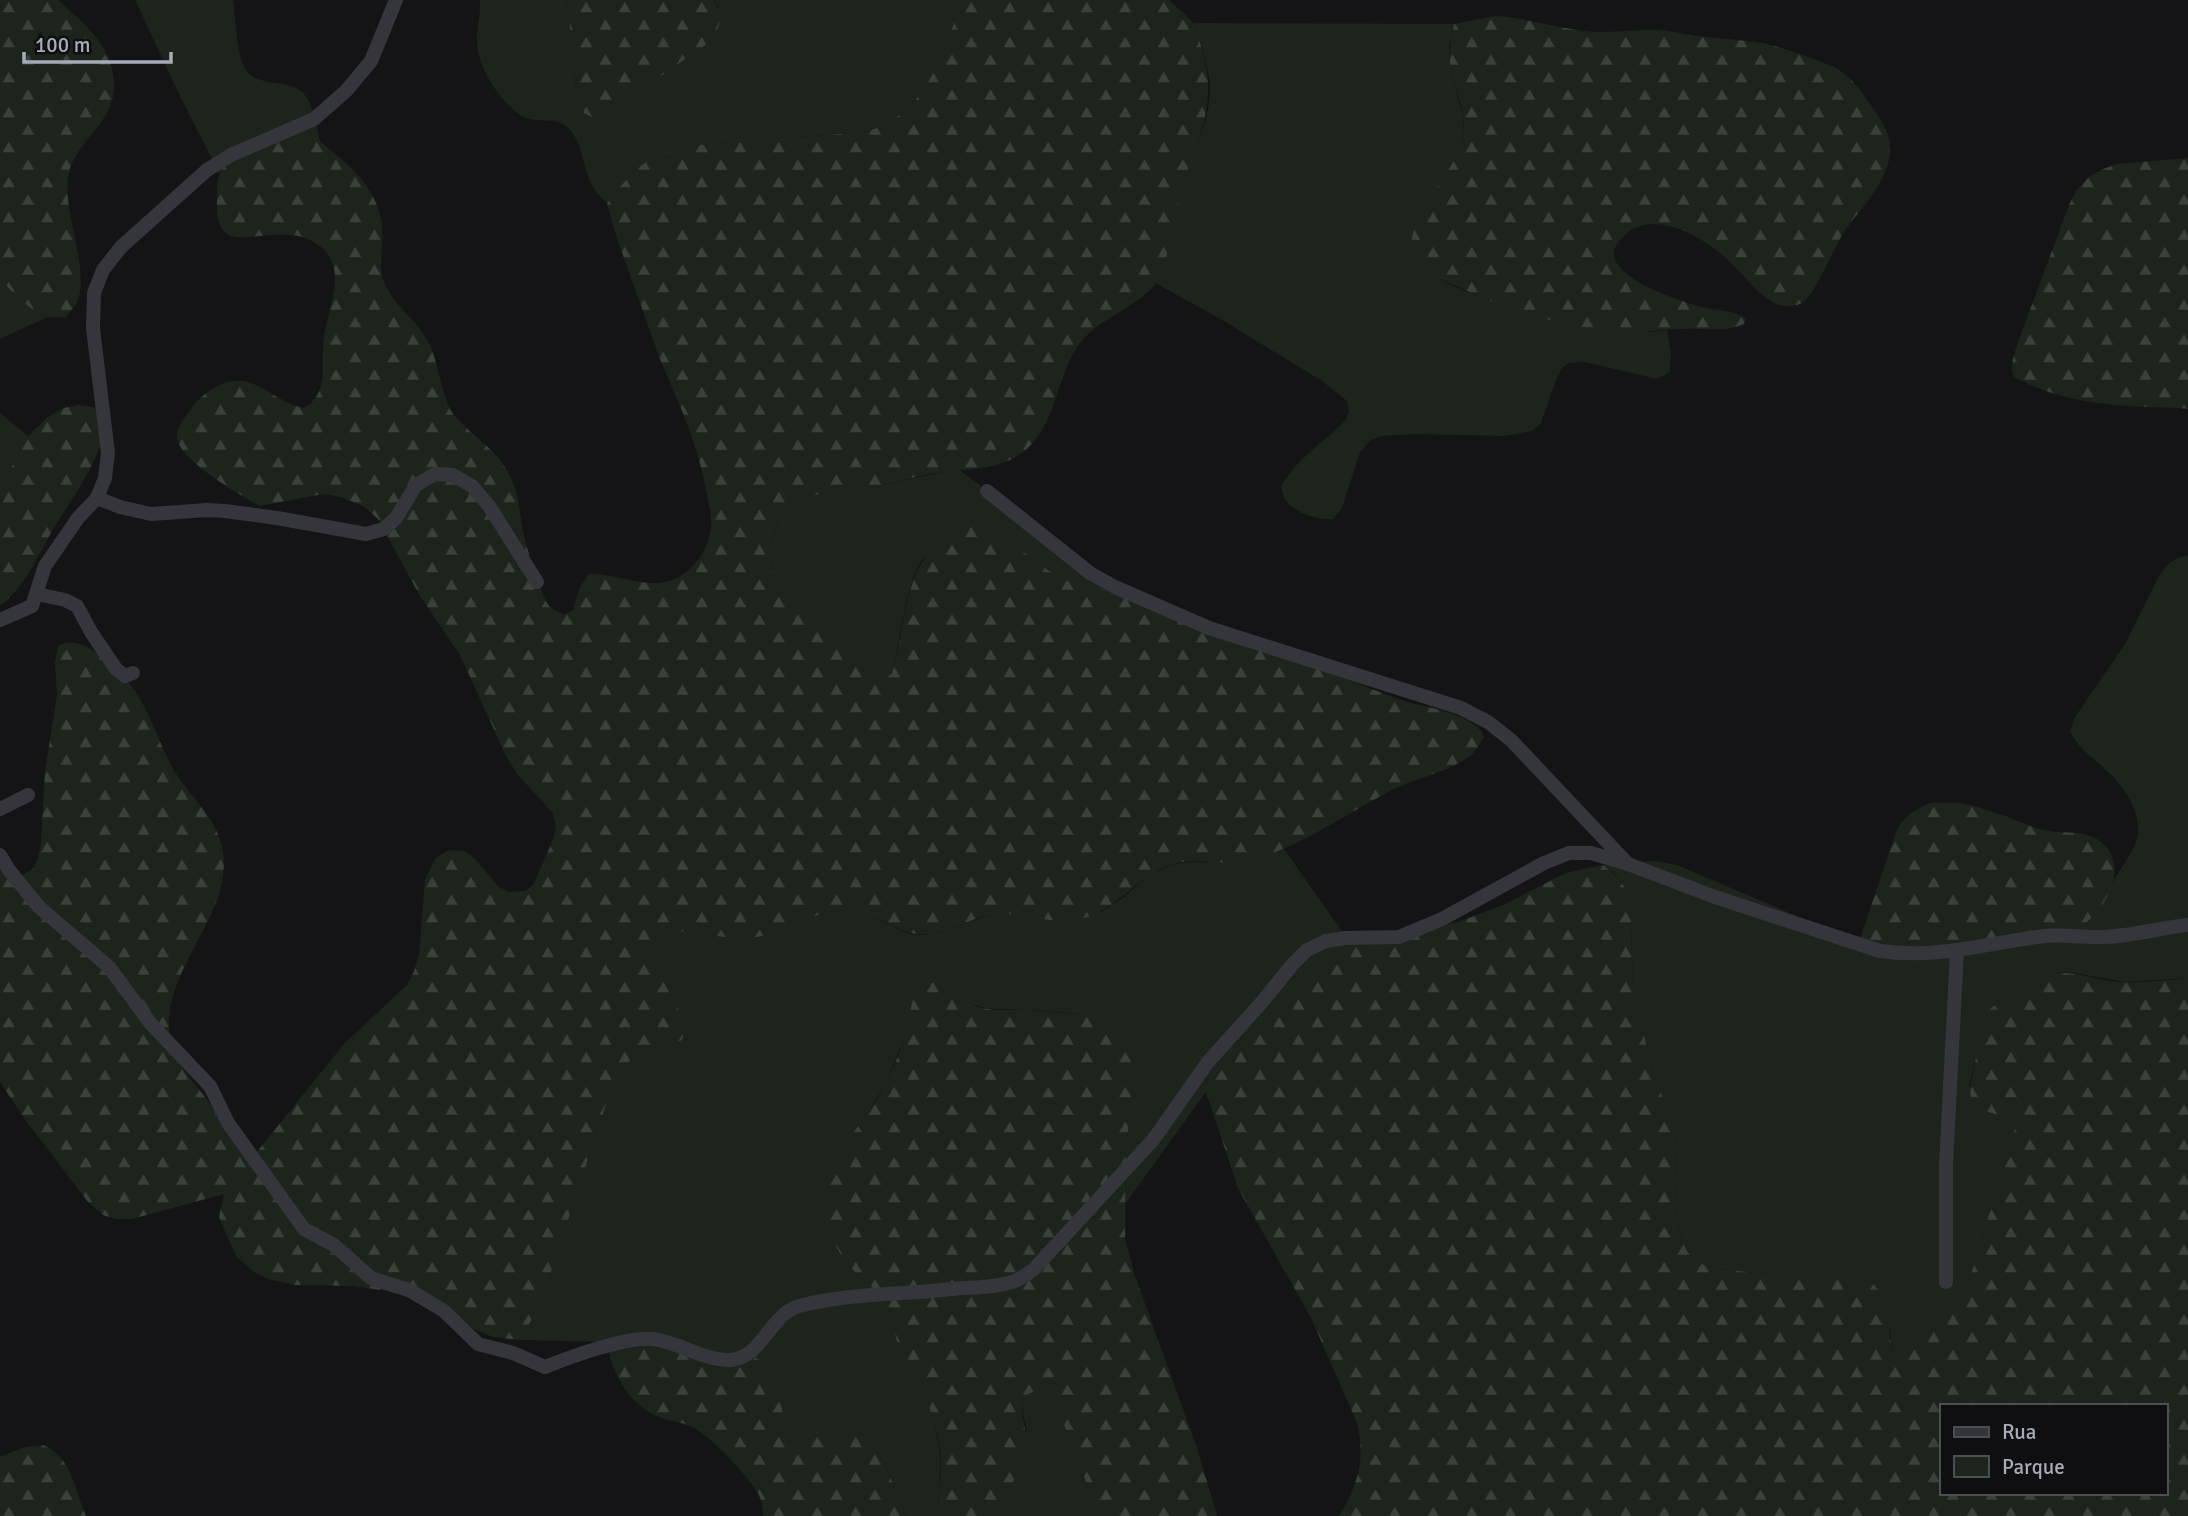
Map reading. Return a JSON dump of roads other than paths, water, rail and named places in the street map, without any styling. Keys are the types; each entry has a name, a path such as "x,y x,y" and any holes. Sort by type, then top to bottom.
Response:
{"street":[{"path":"0,620 32,606 44,566 78,518 97,498 105,478 108,453 93,328 94,293 103,270 121,247 207,170 231,155 314,119 346,91 371,61 396,0"},
{"path":"97,498 135,512 234,512 366,534 384,528 396,517 416,485 435,474 453,475 472,486 489,506 537,582"},
{"path":"986,491 1090,573 1115,587 1209,628 1461,708 1488,722 1511,740 1628,864"},
{"path":"37,594 72,602 77,606 116,669 125,676 133,673"},
{"path":"0,810 28,795"},
{"path":"0,855 39,907 109,967 151,1024 210,1086 228,1123 304,1229 334,1245 371,1278 410,1290 444,1311 478,1344 513,1353 545,1367 634,1338 654,1339 731,1360 748,1354 776,1322 794,1307 828,1299 918,1293 1016,1281 1033,1270 1153,1140 1208,1062 1307,950 1325,941 1346,938 1399,937 1442,919 1544,863 1569,853 1591,853 1628,864 1715,897 1880,951 1908,954 1956,950 2047,935 2103,937 2147,933 2188,925"},
{"path":"1946,1282 1946,1165 1956,950"}]}
